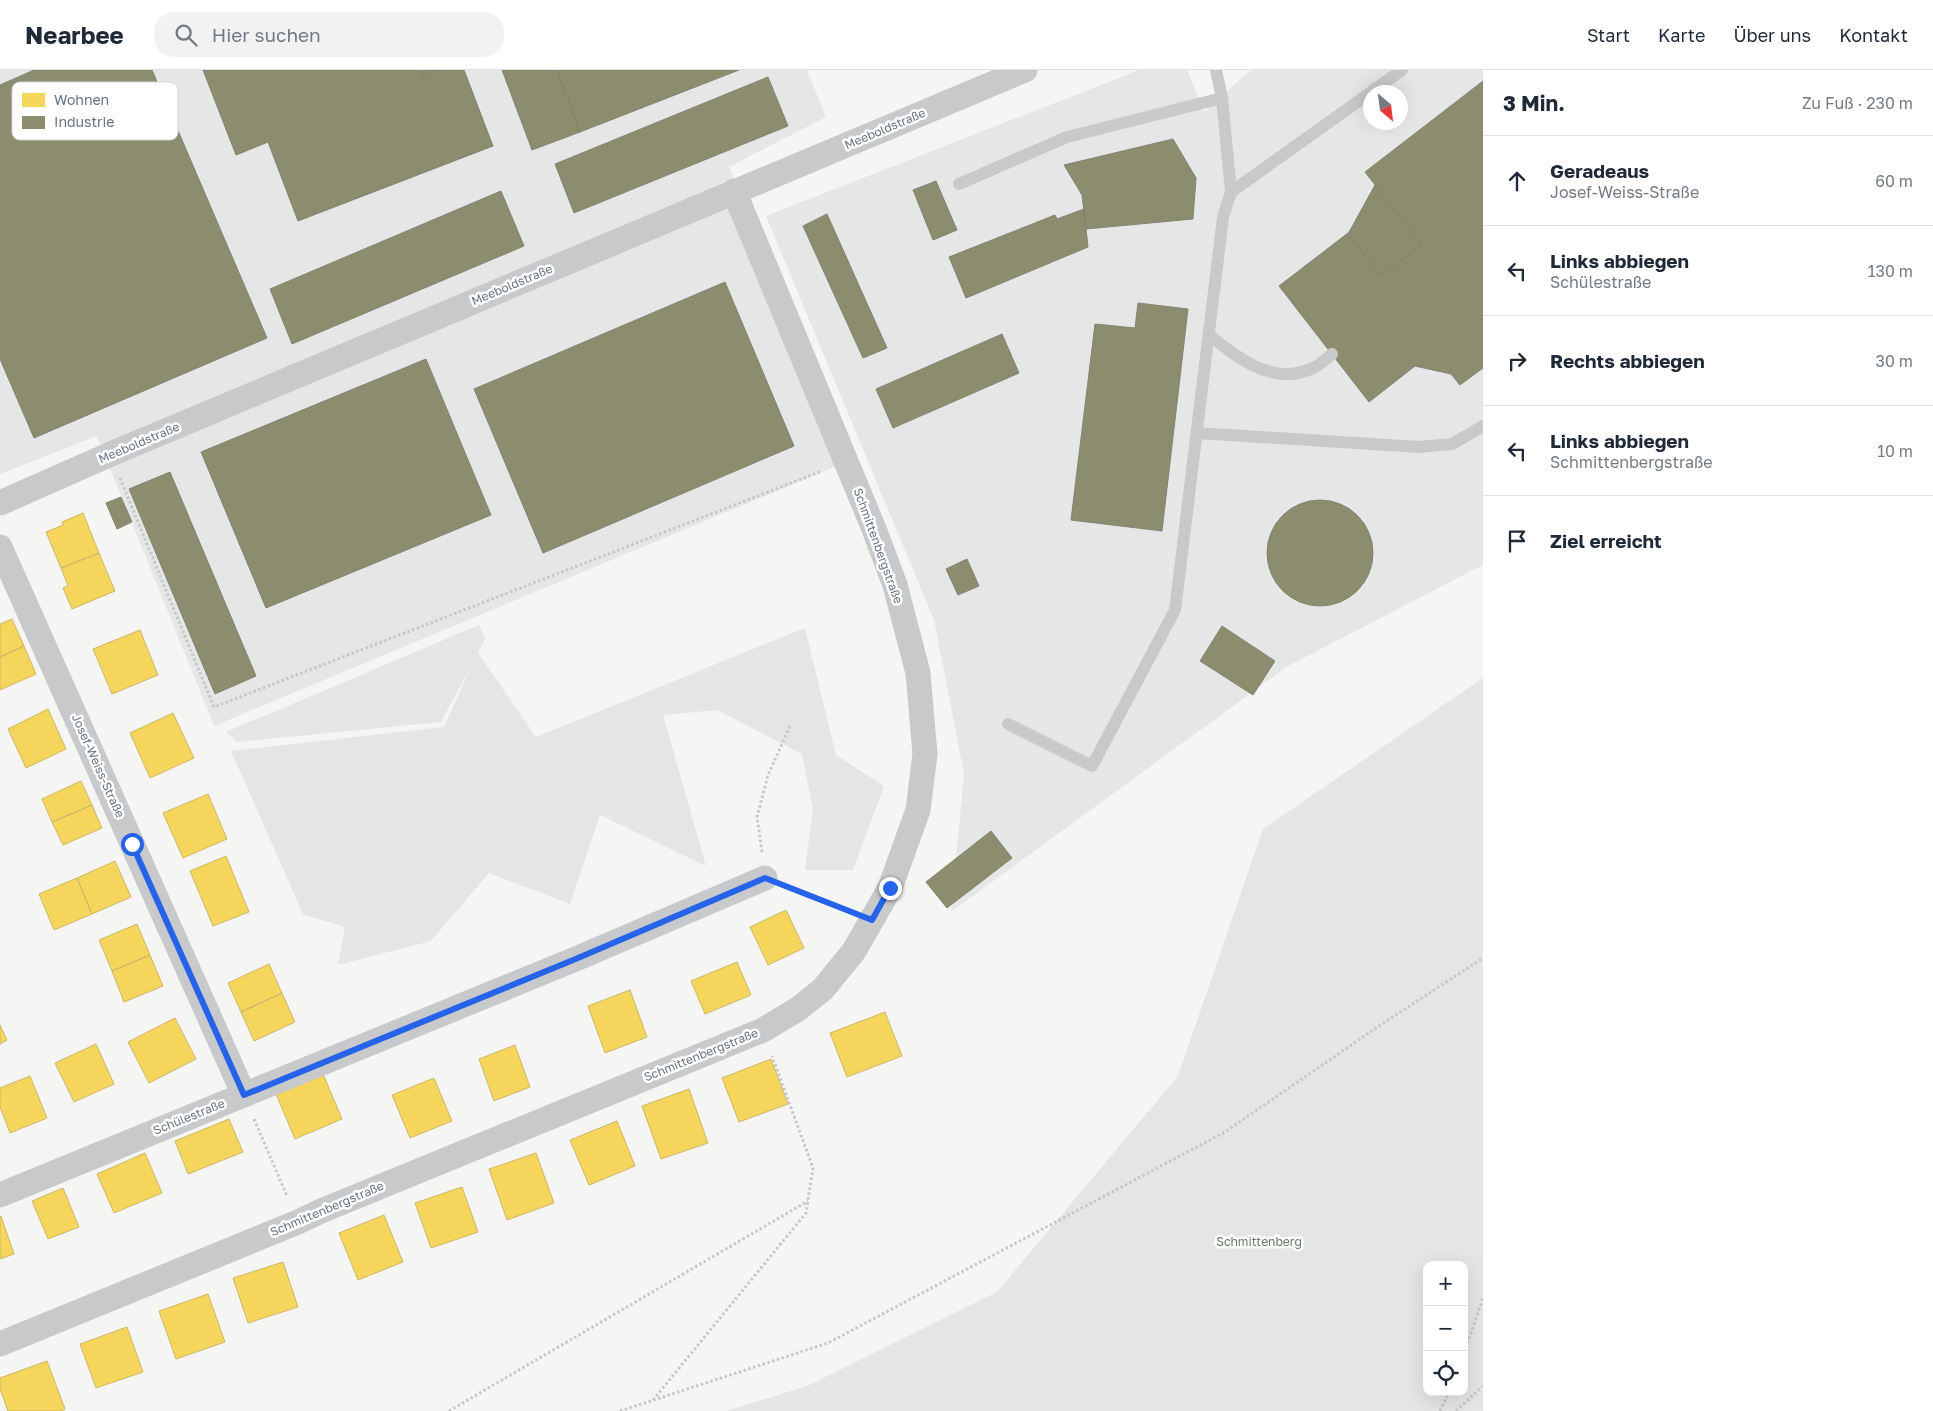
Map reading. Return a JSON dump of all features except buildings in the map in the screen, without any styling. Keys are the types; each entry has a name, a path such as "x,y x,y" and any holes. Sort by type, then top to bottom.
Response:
{"street":[{"name":"Meeboldstraße","path":"0,503 1024,70"},
{"name":"Schmittenbergstraße","path":"0,1344 763,1030 798,1009 823,989 854,951 890,888 918,810 925,754 918,673 895,585 734,191"},
{"name":"Josef-Weiss-Straße","path":"0,547 244,1095"},
{"name":"Schülestraße","path":"0,1195 578,958 765,878"}],"lane":[{"path":"1008,724 1092,766 1176,610 1223,217 1231,192 1222,98 1216,70"},
{"path":"1382,85 1402,70"},
{"path":"959,184 1067,137 1222,98"},
{"path":"1231,192 1363,99"},
{"path":"1209,335 1250,364 1270,373 1291,374 1313,368 1332,354"},
{"path":"1197,433 1419,447 1452,444 1483,426"}],"path":[{"path":"110,455 214,707 846,462"},
{"path":"790,726 768,775 757,817 765,878 872,920"},
{"path":"620,1411 828,1343 1225,1132 1379,1026 1483,958"},
{"path":"653,1400 806,1213 813,1168 763,1030"},
{"path":"244,1095 298,1222"},
{"path":"449,1411 808,1201"},
{"path":"1465,1351 1483,1298"},
{"path":"1456,1411 1483,1386"},
{"path":"1440,1411 1447,1396"}],"shaded area":[{"path":"0,70 807,70 826,117 729,167 851,460 214,726 97,436 0,474"},
{"path":"1139,70 1187,70 1204,111 1251,70 1483,70 1483,565 1288,666 951,912 964,774 934,620 766,216"}],"green space":[{"path":"479,625 485,639 478,653 536,737 805,628 836,755 884,786 853,870 805,870 813,809 802,754 717,710 663,715 706,866 600,815 570,904 489,873 431,941 338,965 345,927 303,914 231,751 444,727 472,664 441,722 237,742 226,732"},
{"name":"Schmittenberg","path":"1483,678 1483,1411 726,1411 807,1386 997,1292 1178,1076 1263,829"}],"route":[{"path":"132,844 244,1095 578,958 765,878 872,920 890,888"}]}
